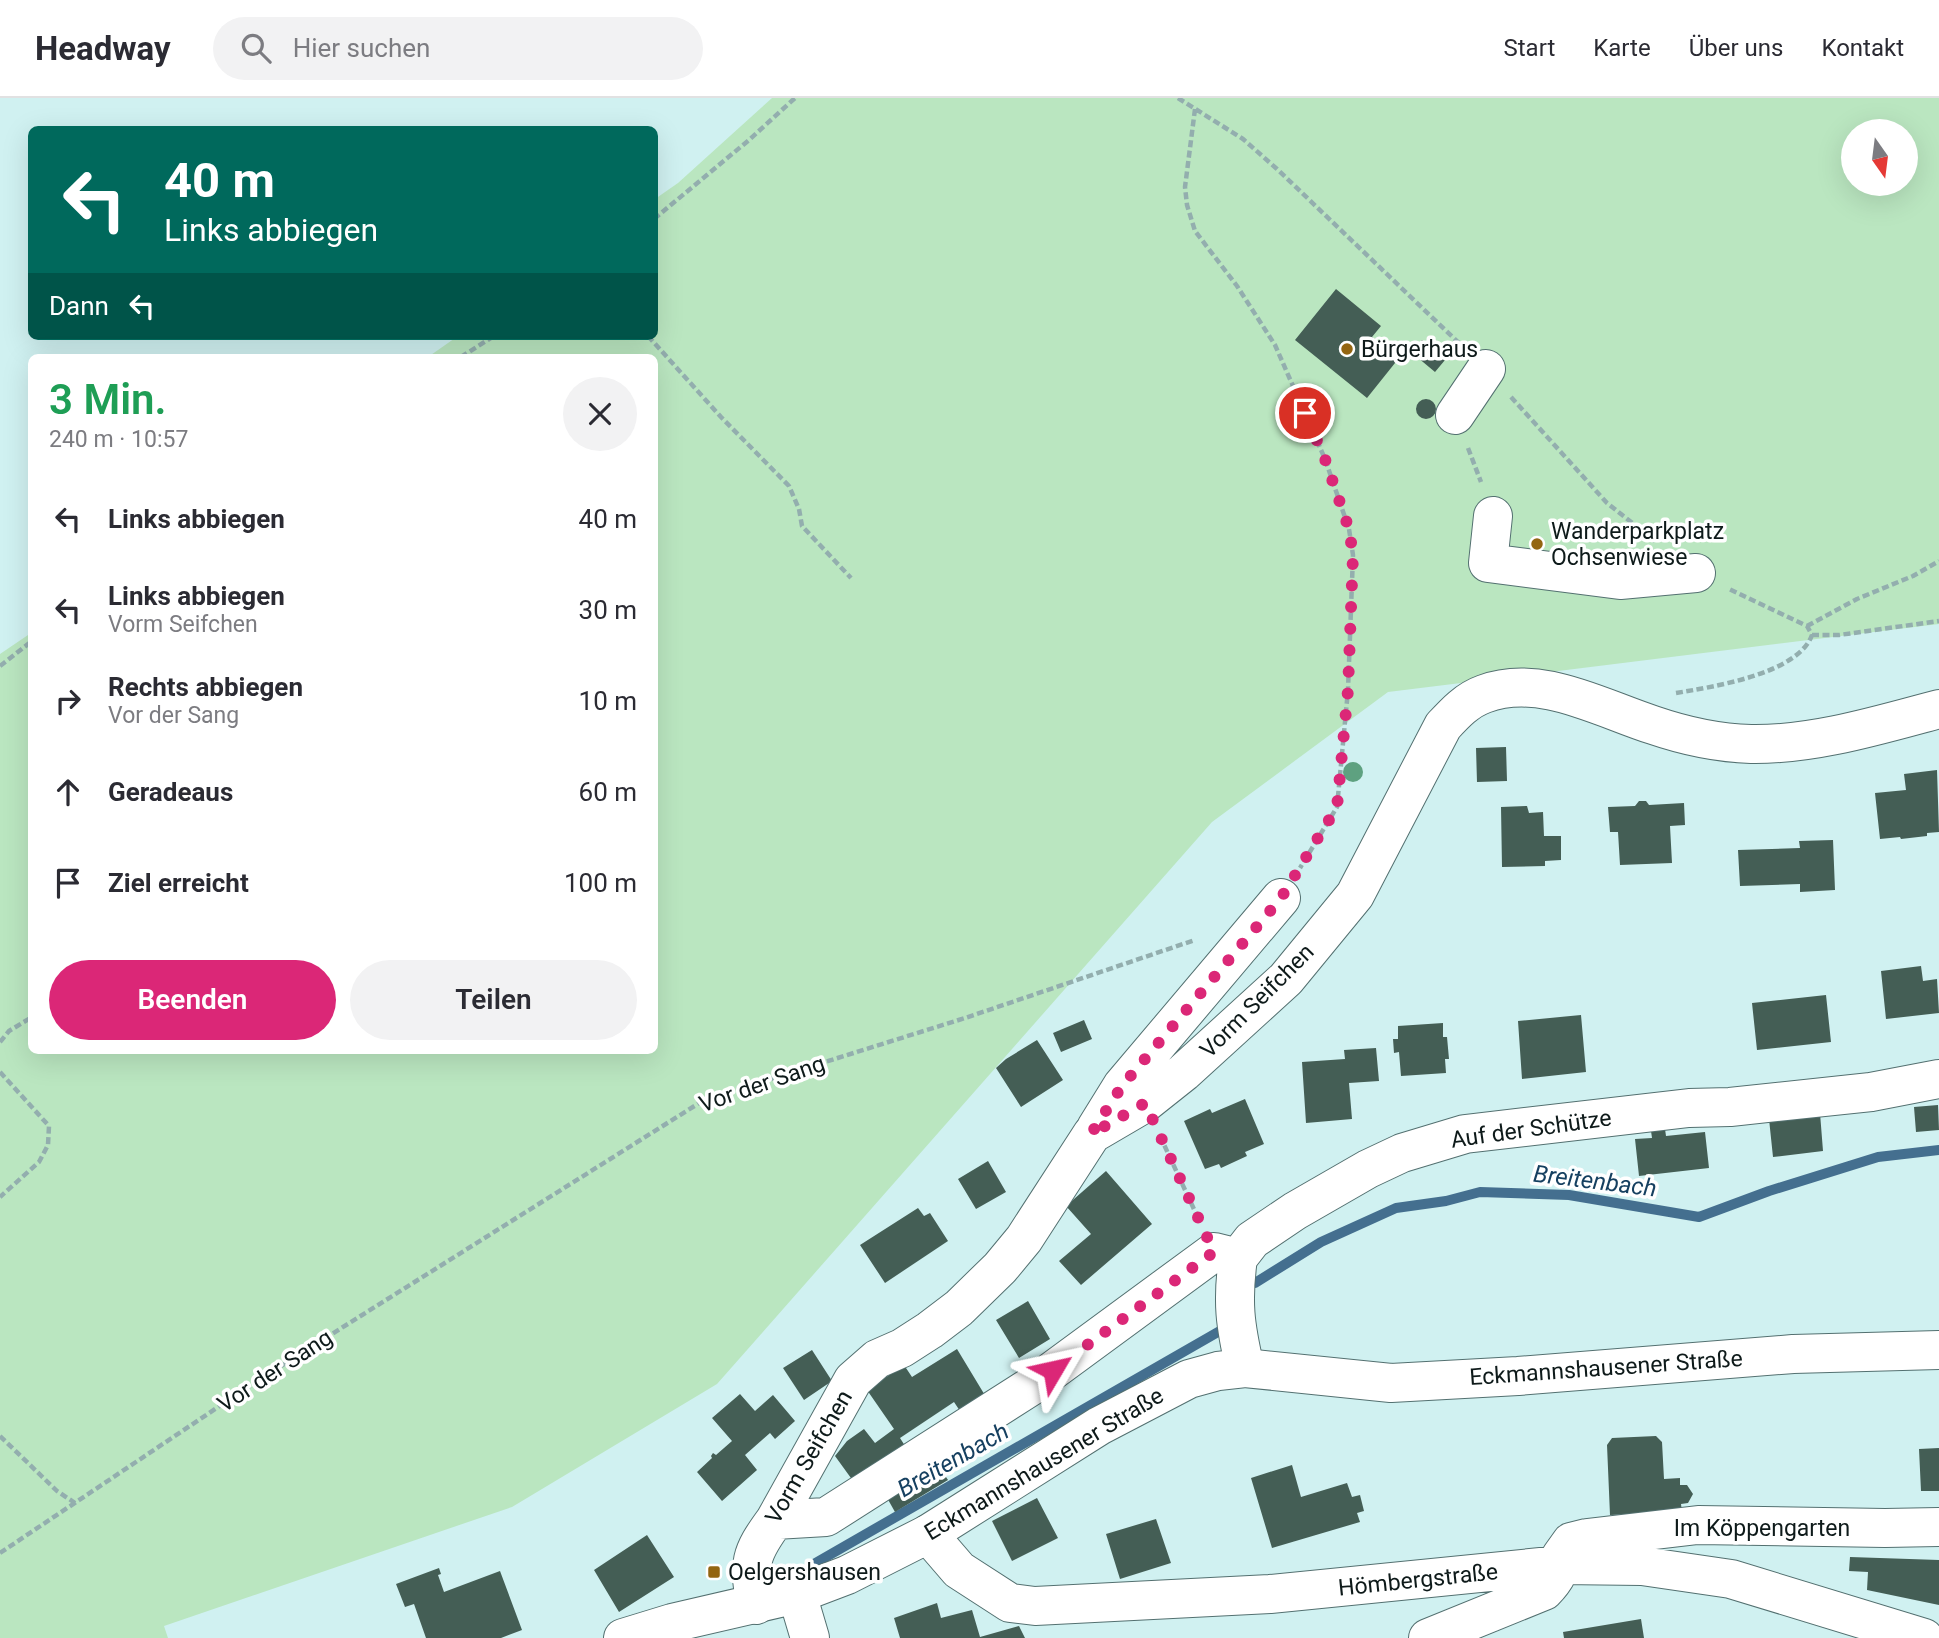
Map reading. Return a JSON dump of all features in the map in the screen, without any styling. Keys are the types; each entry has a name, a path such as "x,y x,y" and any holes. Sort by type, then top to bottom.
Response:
{"street":[{"path":"1455,415 1486,369"},
{"path":"1493,516 1488,563 1620,580 1696,573"},
{"name":"Vorm Seifchen","path":"756,1605 751,1565 759,1542 775,1520 853,1380 877,1359 902,1348 930,1330 1000,1268 1031,1228 1091,1134 1145,1103 1184,1072 1286,979 1355,895 1443,726 1460,707 1483,694 1513,687 1551,690 1694,738 1753,744 1852,732 1939,709"},
{"path":"1091,1134 1122,1086 1281,898"},
{"name":"Auf der Schütze","path":"775,1520 826,1517 1033,1385 1295,1211 1345,1181 1402,1153 1465,1134 1689,1108 1730,1107 1871,1092 1939,1079"},
{"path":"1226,1255 1245,1368"},
{"name":"Eckmannshausener Straße","path":"623,1638 672,1631 797,1594 847,1575 928,1534 1099,1426 1189,1379 1208,1373 1245,1368 1391,1383 1518,1376 1793,1354 1939,1350"},
{"name":"Im Köppengarten","path":"1562,1565 1561,1556 1571,1542 1698,1525 1939,1527"},
{"name":"Hömbergstraße","path":"928,1534 959,1570 1010,1603 1034,1606 1270,1594 1562,1565 1642,1566 1731,1579 1924,1638"},
{"path":"1428,1638 1472,1630 1544,1591 1553,1582 1562,1565"},
{"path":"797,1594 810,1638"}],"path":[{"path":"658,216 749,141 794,98"},
{"path":"1178,98 1243,139 1277,169 1486,369 1607,503 1696,573 1807,626 1812,635 1809,645 1791,660 1752,676 1712,687 1673,693"},
{"path":"1195,109 1185,187 1195,231 1237,286 1275,345 1325,459 1349,529 1353,555 1348,690 1337,807 1281,898"},
{"path":"466,354 488,340"},
{"path":"652,340 720,417 789,486 799,509 802,526 851,578"},
{"path":"1455,415 1493,516"},
{"path":"1807,626 1857,599 1913,576 1939,561"},
{"path":"1812,635 1839,635 1939,621"},
{"path":"0,666 28,644"},
{"name":"Vor der Sang","path":"0,1553 254,1383 704,1100 965,1018 1200,938"},
{"path":"0,1042 9,1031 28,1019"},
{"path":"0,1072 48,1126 48,1145 39,1162 0,1198"},
{"path":"1145,1103 1226,1255"},
{"path":"0,1436 57,1491 75,1504"}],"green space":[{"path":"772,98 1939,98 1939,624 1388,692 1212,822 717,1384 512,1507 164,1626 168,1638 0,1638 0,654 28,635 28,1054 658,1054 658,354 432,354 452,340 658,340 658,197 678,183"}],"building":[{"name":"Bürgerhaus","path":"1336,289 1381,326 1372,337 1399,358 1367,398 1295,340"},
{"path":"1422,340 1445,360 1435,372 1411,352"},
{"path":"1422,399 1430,399 1436,409 1430,419 1422,419 1416,413 1416,405"},
{"path":"1506,747 1507,781 1477,782 1476,748"},
{"path":"1937,770 1939,832 1927,833 1927,836 1880,839 1875,793 1906,790 1904,774"},
{"path":"1639,801 1646,801 1649,805 1684,803 1685,825 1670,826 1672,863 1620,865 1618,832 1610,832 1608,807 1635,806"},
{"path":"1527,806 1529,813 1543,812 1544,836 1561,836 1561,860 1545,861 1545,866 1502,867 1501,807"},
{"path":"1833,840 1835,890 1800,892 1800,884 1740,886 1738,850 1800,848 1799,841"},
{"path":"1921,966 1923,981 1937,979 1939,1013 1886,1019 1881,971"},
{"path":"1826,995 1831,1042 1757,1050 1752,1003"},
{"path":"1581,1015 1586,1072 1522,1079 1518,1021"},
{"path":"1084,1020 1092,1039 1061,1052 1053,1033"},
{"path":"1443,1023 1443,1037 1447,1037 1449,1059 1445,1059 1446,1073 1401,1076 1399,1052 1394,1053 1393,1039 1398,1039 1398,1026"},
{"path":"1037,1040 1063,1080 1021,1107 996,1068"},
{"path":"1376,1048 1379,1081 1349,1083 1352,1119 1306,1123 1302,1062 1345,1059 1344,1050"},
{"path":"1245,1099 1264,1144 1245,1152 1247,1156 1221,1168 1219,1164 1205,1169 1184,1121 1210,1109 1212,1113"},
{"path":"1938,1105 1939,1130 1916,1132 1914,1107"},
{"path":"1820,1113 1823,1151 1773,1157 1769,1119"},
{"path":"1665,1129 1666,1136 1705,1132 1709,1168 1639,1176 1635,1139 1652,1138 1651,1131"},
{"path":"988,1161 1006,1192 976,1209 958,1179"},
{"path":"1106,1171 1152,1224 1081,1285 1059,1261 1091,1234 1066,1206"},
{"path":"918,1208 924,1216 930,1213 948,1241 885,1283 860,1245"},
{"path":"1028,1301 1050,1339 1019,1358 996,1320"},
{"path":"957,1349 989,1402 964,1417 954,1402 900,1438 907,1449 856,1485 835,1456 847,1441 864,1429 875,1443 894,1429 867,1390 904,1365 912,1377"},
{"path":"812,1350 832,1381 804,1400 783,1368"},
{"path":"740,1394 755,1411 773,1395 795,1421 775,1439 770,1433 745,1455 757,1470 722,1501 697,1472 712,1458 713,1453 716,1455 732,1441 712,1418"},
{"path":"1656,1436 1662,1442 1664,1479 1680,1478 1680,1485 1687,1485 1693,1494 1688,1503 1681,1504 1682,1512 1610,1515 1607,1445 1612,1438"},
{"path":"1939,1448 1939,1491 1921,1491 1919,1449"},
{"path":"938,1465 948,1480 895,1512 886,1496"},
{"path":"1292,1465 1301,1497 1347,1483 1352,1497 1360,1495 1364,1511 1357,1513 1360,1522 1272,1548 1251,1478"},
{"path":"1037,1498 1058,1538 1012,1561 992,1521"},
{"path":"1156,1519 1171,1563 1120,1579 1106,1534"},
{"path":"647,1535 674,1577 619,1612 594,1570"},
{"path":"1850,1557 1939,1560 1939,1605 1867,1590 1868,1572 1849,1571"},
{"path":"439,1568 441,1574 438,1575 444,1592 500,1571 522,1630 501,1638 426,1638 414,1604 405,1607 396,1584"},
{"path":"937,1603 941,1618 972,1610 980,1637 1019,1626 1025,1638 900,1638 894,1618"},
{"path":"1641,1619 1644,1638 1564,1638 1563,1632"}],"waterway":[{"name":"Breitenbach","path":"1255,1283 1321,1242 1396,1208 1446,1201 1480,1192 1569,1195 1699,1217 1769,1191 1878,1157 1939,1150"},
{"name":"Breitenbach","path":"812,1565 1225,1328"}],"place":[{"name":"Bürgerhaus","path":"1347,349"},
{"name":"Wanderparkplatz Ochsenwiese","path":"1537,544"},
{"name":"Oelgershausen","path":"714,1572"}],"route":[{"path":"1053,1370 1214,1252 1145,1103 1091,1134 1122,1086 1281,898 1337,807 1348,690 1353,555 1349,529 1325,459 1305,413"}]}
